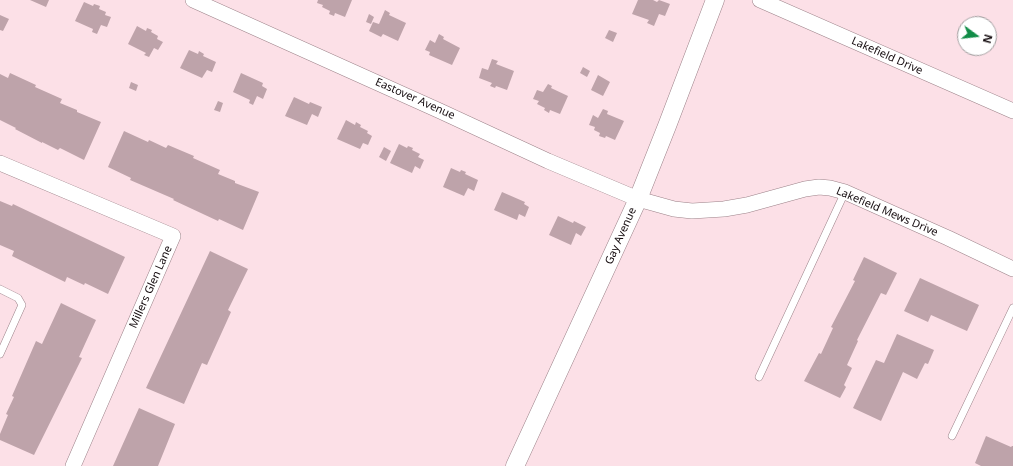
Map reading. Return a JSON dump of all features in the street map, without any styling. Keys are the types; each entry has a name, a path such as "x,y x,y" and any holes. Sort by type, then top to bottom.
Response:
{"street":[{"name":"Eastover Avenue","path":"193,0 362,75 548,161 638,199"},
{"name":"Gay Avenue","path":"515,466 638,199 715,0"},
{"name":"Lakefield Drive","path":"760,0 1013,111"},
{"name":"Millers Glen Lane","path":"0,163 173,236 73,466"},
{"name":"Lakefield Mews Drive","path":"638,199 674,209 692,211 724,209 747,205 805,190 830,188 845,192 948,238 1013,270"}],"lane":[{"path":"759,377 845,192"},
{"path":"0,289 18,298 22,305 0,354"},
{"path":"952,436 1013,308"}],"building":[{"path":"30,0 49,0 46,7"},
{"path":"318,0 352,0 345,17 335,13 334,16 329,14 330,11 322,7 323,5 317,3"},
{"path":"638,0 653,0 657,2 659,0 670,4 665,16 659,14 654,26 647,23 649,20 632,14"},
{"path":"84,2 93,6 94,4 100,6 99,9 106,12 105,15 111,17 107,27 101,25 97,34 92,32 93,29 75,21"},
{"path":"385,10 390,13 389,15 406,23 398,41 383,34 381,37 369,31 373,22 379,24"},
{"path":"369,14 374,17 371,24 366,22"},
{"path":"0,15 9,19 3,31 0,30"},
{"path":"137,26 146,31 147,28 152,30 151,32 158,36 157,39 163,42 158,50 154,48 149,57 144,55 146,53 128,44"},
{"path":"609,30 617,33 613,42 605,38"},
{"path":"439,34 444,37 443,39 460,48 452,65 429,55 430,52 425,50 430,40 435,43"},
{"path":"189,50 198,54 199,51 204,54 203,56 216,62 212,72 207,70 202,78 180,68"},
{"path":"492,59 498,61 496,64 514,71 507,90 496,86 495,88 490,86 492,83 479,78 482,68 488,70"},
{"path":"583,67 590,71 587,77 580,73"},
{"path":"10,73 36,85 35,87 62,99 60,103 101,122 84,160 60,148 58,150 42,143 0,120 0,74 8,78"},
{"path":"241,73 263,83 262,86 267,89 263,99 257,96 253,105 249,103 250,100 233,92"},
{"path":"598,75 610,82 603,96 591,90"},
{"path":"131,82 138,85 136,91 129,88"},
{"path":"548,84 552,86 551,88 568,96 560,114 550,110 549,113 544,110 545,108 537,104 539,101 533,99 537,90 543,92"},
{"path":"294,97 309,104 310,102 322,107 318,117 312,114 307,125 285,116"},
{"path":"218,101 223,103 220,112 214,110"},
{"path":"603,109 608,111 607,114 624,121 615,140 606,136 605,138 599,136 600,133 594,130 595,127 589,125 593,115 598,118"},
{"path":"346,120 355,125 356,122 361,125 360,127 368,131 367,133 372,136 368,145 363,143 360,149 337,139"},
{"path":"124,131 148,142 149,140 166,148 168,145 194,156 193,158 220,170 218,174 235,181 235,183 259,192 243,230 219,219 218,221 173,200 174,199 130,180 131,178 108,167"},
{"path":"399,144 407,148 408,146 413,148 412,150 420,154 418,157 424,160 420,169 415,166 412,173 390,163"},
{"path":"384,147 391,151 386,161 379,157"},
{"path":"451,168 460,172 461,170 466,172 465,174 478,180 474,191 468,188 464,196 443,187"},
{"path":"502,192 525,202 524,204 529,207 525,217 519,214 517,220 494,210"},
{"path":"0,201 12,206 13,204 125,257 108,294 85,283 84,285 67,277 65,282 12,256 14,251 0,245"},
{"path":"558,216 586,227 581,236 576,233 571,245 549,235"},
{"path":"210,251 248,269 228,310 231,312 207,365 202,363 184,404 146,388"},
{"path":"864,257 897,273 886,295 881,293 857,340 858,341 847,365 852,368 844,385 846,387 840,398 804,381 819,353 821,354 833,328 831,327 855,281 853,280"},
{"path":"920,278 979,305 967,331 931,315 928,322 904,311"},
{"path":"61,303 96,320 79,357 82,358 34,455 0,440 0,434 8,415 6,414 14,397 12,396 36,341 42,344"},
{"path":"897,334 934,350 928,364 925,363 917,379 903,372 881,421 853,408 876,360 884,363"},
{"path":"139,408 175,424 158,466 113,466"},
{"path":"986,436 1011,447 1013,446 1013,466 981,466 975,463"}]}
